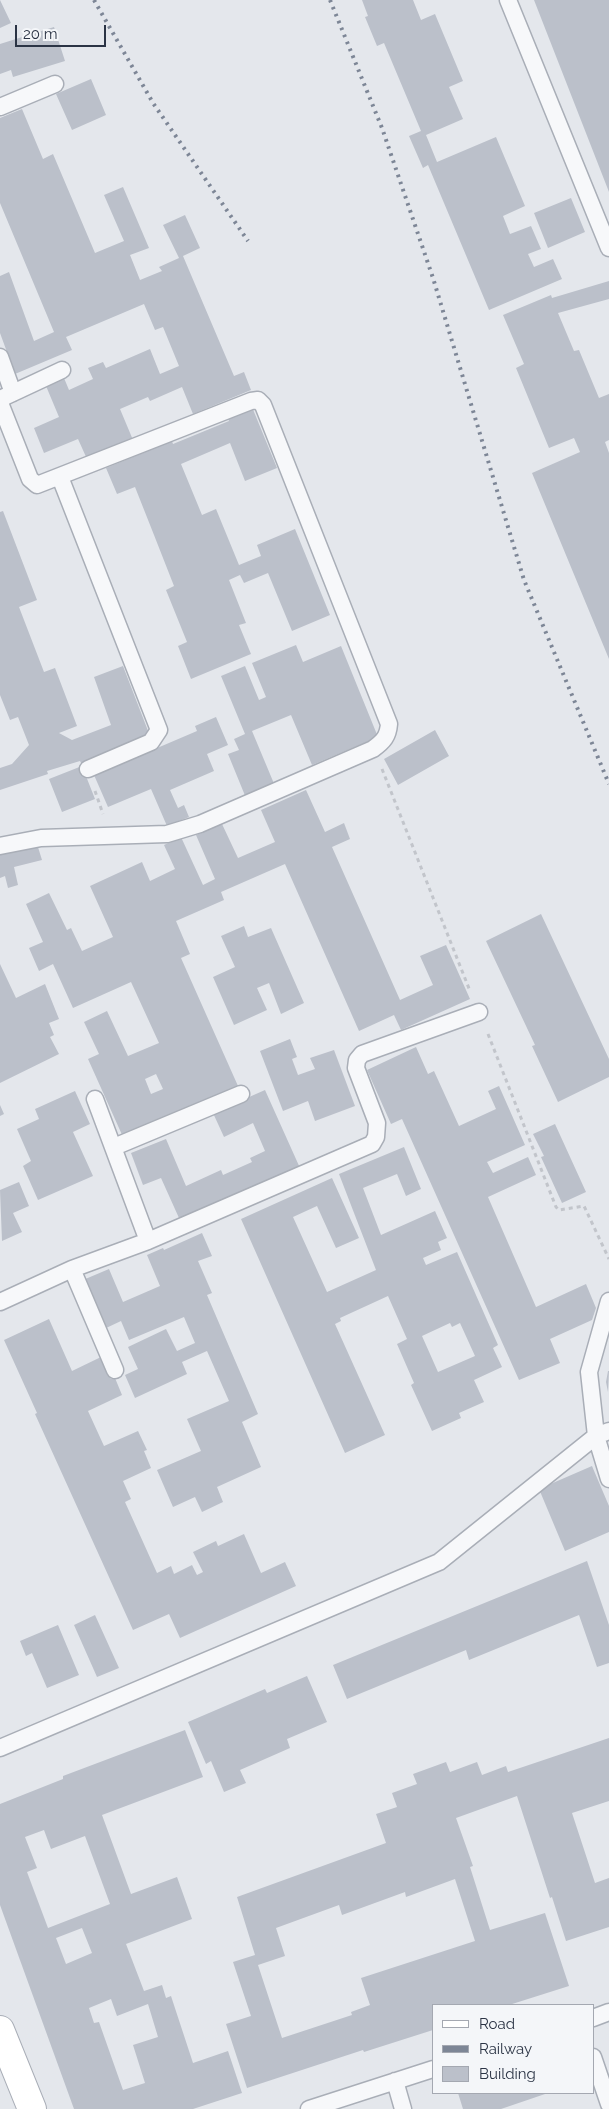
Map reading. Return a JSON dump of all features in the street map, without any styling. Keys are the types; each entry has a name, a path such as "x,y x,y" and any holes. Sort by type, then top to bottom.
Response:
{"main road":[{"path":"0,2030 32,2109"}],"lane":[{"path":"508,0 609,248"},
{"path":"0,107 55,84"},
{"path":"0,357 4,398 30,479 34,484 40,485 251,401 258,400 263,405 389,724 388,734 382,742 373,748 200,824 167,834 42,838 0,846"},
{"path":"4,398 62,370"},
{"path":"60,477 159,730 151,742 88,769"},
{"path":"0,1302 72,1269 148,1241 372,1144 376,1137 377,1123 356,1068 357,1060 362,1054 479,1012"},
{"path":"114,1147 241,1094"},
{"path":"95,1099 148,1241"},
{"path":"72,1269 115,1370"},
{"path":"609,1301 590,1372 609,1479"},
{"path":"0,1748 439,1562 602,1433"},
{"path":"594,2018 609,2012"},
{"path":"594,2060 609,2104"},
{"path":"309,2109 432,2069"},
{"path":"395,2081 403,2109"}],"path":[{"path":"88,769 110,835"}],"building":[{"path":"0,0 11,23 0,28"},
{"path":"362,0 413,0 421,20 435,14 463,81 449,87 463,119 426,135 437,162 496,137 525,206 503,216 510,234 531,226 541,249 528,254 534,267 553,259 562,279 489,310 428,165 423,168 409,136 421,131 384,43 377,46 365,17 368,16"},
{"path":"534,0 609,0 609,192"},
{"path":"54,27 65,61 13,77 11,70 0,74 0,44"},
{"path":"91,79 106,115 72,130 56,94"},
{"path":"22,109 43,159 53,154 95,253 124,241 104,195 123,187 149,248 130,255 140,280 162,271 159,267 179,258 163,225 185,215 200,248 183,256 234,376 244,372 251,390 193,414 182,387 150,401 148,397 120,409 133,440 87,459 78,439 44,453 34,428 59,417 46,386 64,378 69,390 93,379 88,368 103,362 106,368 150,349 160,374 179,366 163,327 155,330 144,304 66,337 72,350 15,374 0,333 0,276 9,272 34,341 54,332 0,203 0,118"},
{"path":"571,198 585,232 548,248 534,213"},
{"path":"609,281 609,299 558,313 574,351 579,350 599,398 609,394 609,440 605,442 609,453 609,659 532,473 580,452 574,438 549,448 516,368 524,364 503,315 551,295 552,298"},
{"path":"252,407 277,468 245,481 230,443 181,464 202,515 216,509 239,565 261,556 257,545 295,529 330,615 292,631 268,573 244,583 240,575 229,580 246,623 239,625 251,654 191,679 178,646 187,642 166,590 174,586 135,487 117,494 106,468 172,441 173,444 229,421 227,417"},
{"path":"3,511 37,600 19,607 44,672 55,668 77,726 59,733 72,740 111,725 94,677 123,666 150,736 81,763 80,761 47,771 48,774 0,790 0,768 12,764 29,745 18,717 10,720 0,695 0,512"},
{"path":"296,645 303,662 341,646 378,737 312,765 291,715 252,731 275,786 246,798 228,754 239,750 234,739 245,734 221,676 245,666 259,700 266,697 252,663"},
{"path":"216,717 228,745 207,754 214,771 170,790 178,808 184,805 189,817 167,826 151,789 108,807 94,775 197,731 195,726"},
{"path":"435,730 449,756 398,785 384,759"},
{"path":"82,766 95,799 62,812 49,779"},
{"path":"306,790 325,832 344,823 350,839 332,847 400,1000 433,985 420,956 446,945 470,999 401,1030 394,1015 359,1031 285,864 221,892 224,900 176,921 190,954 181,958 238,1086 123,1137 88,1059 99,1054 84,1022 107,1011 128,1056 159,1043 131,982 73,1008 53,964 39,971 29,948 43,942 26,904 49,893 67,930 71,928 82,951 113,937 90,886 142,862 150,881 175,869 164,845 181,837 203,885 215,879 196,835 222,824 238,858 275,842 261,810","holes":["156,1074 163,1089 151,1094 145,1079"]},
{"path":"37,844 42,860 14,867 18,885 8,888 5,876 0,878 0,855"},
{"path":"541,914 609,1059 609,1077 558,1102 532,1046 535,1045 486,941"},
{"path":"244,926 248,937 271,928 304,1003 281,1014 269,983 257,988 267,1010 234,1025 213,977 235,967 221,936"},
{"path":"0,964 16,998 45,984 59,1019 49,1023 54,1035 50,1037 59,1054 0,1083"},
{"path":"290,1039 297,1057 292,1059 298,1075 315,1069 310,1058 334,1050 355,1106 315,1121 308,1101 283,1111 260,1051"},
{"path":"416,1047 428,1074 434,1071 459,1126 496,1109 488,1091 499,1086 525,1145 487,1162 493,1173 528,1157 536,1175 488,1197 536,1307 586,1284 596,1308 592,1320 550,1339 560,1363 519,1380 402,1119 391,1124 367,1070"},
{"path":"265,1090 300,1168 233,1198 179,1218 161,1178 143,1185 131,1153 166,1139 186,1186 221,1170 223,1175 252,1162 250,1158 265,1151 253,1123 224,1137 213,1113"},
{"path":"75,1091 90,1124 73,1132 93,1176 38,1200 23,1166 31,1161 17,1129 39,1119 35,1109"},
{"path":"0,1105 4,1114 0,1116"},
{"path":"555,1124 586,1192 562,1203 541,1157 544,1156 533,1134"},
{"path":"404,1147 421,1189 406,1196 397,1174 363,1188 381,1235 435,1211 447,1238 438,1242 441,1250 423,1258 426,1265 457,1252 498,1345 493,1348 502,1367 474,1380 484,1402 459,1413 461,1418 432,1431 411,1385 414,1383 397,1344 407,1339 388,1296 340,1318 341,1321 335,1324 385,1435 345,1453 241,1219 332,1178 359,1238 336,1248 317,1206 293,1217 327,1292 376,1270 339,1174","holes":["450,1323 452,1327 460,1323 475,1356 438,1372 422,1336"]},
{"path":"19,1182 29,1206 13,1213 22,1232 2,1241 0,1190"},
{"path":"202,1233 212,1256 198,1261 212,1293 207,1295 258,1414 242,1422 261,1467 217,1487 223,1502 202,1512 195,1497 173,1507 157,1470 201,1451 187,1419 229,1401 207,1351 182,1362 187,1374 135,1398 125,1375 138,1369 128,1347 166,1329 177,1351 195,1343 184,1317 129,1340 121,1321 104,1329 83,1280 109,1269 123,1302 160,1286 147,1255 163,1248 164,1250"},
{"path":"49,1319 72,1371 101,1357 111,1379 115,1378 122,1395 88,1411 104,1446 138,1431 147,1450 144,1451 151,1468 123,1481 131,1499 125,1502 157,1573 171,1566 174,1574 192,1565 197,1575 203,1572 193,1552 216,1541 218,1546 244,1534 261,1573 285,1562 296,1586 180,1638 169,1614 133,1630 35,1414 37,1413 4,1340"},
{"path":"609,1371 608,1392 606,1382"},
{"path":"592,1466 609,1506 609,1532 565,1551 539,1489"},
{"path":"587,1561 609,1625 609,1663 597,1667 579,1615 469,1660 466,1650 347,1699 333,1665"},
{"path":"95,1615 119,1668 97,1677 74,1625"},
{"path":"58,1625 79,1675 47,1688 32,1653 26,1656 20,1641"},
{"path":"307,1676 327,1722 287,1739 290,1748 240,1770 246,1783 224,1792 211,1761 206,1764 188,1722 265,1689 267,1693"},
{"path":"185,1730 203,1777 102,1815 131,1894 177,1877 192,1919 126,1944 144,1991 162,1985 166,1998 171,1996 193,2063 228,2051 242,2093 193,2109 74,2109 0,1905 0,1804 63,1779 63,1776","holes":["44,1830 51,1849 85,1836 110,1904 48,1928 27,1872 37,1868 25,1837","82,1928 92,1953 66,1964 56,1938","111,1999 117,2016 148,2004 158,2037 133,2045 145,2083 123,2090 99,2022 94,2023 89,2008"]},
{"path":"609,1738 609,1801 572,1813 595,1883 609,1878 609,1927 566,1941 517,1796 456,1818 473,1866 470,1867 490,1930 545,1913 569,1986 512,2004 432,2004 432,2030 364,2052 363,2050 247,2088 226,2024 251,2016 233,1962 255,1955 237,1897 386,1843 376,1814 397,1807 392,1793 417,1784 413,1774 446,1762 450,1772 477,1762 482,1775 506,1766 508,1772","holes":["455,1879 475,1941 361,1978 370,2005 351,2012 352,2015 282,2038 258,1965 285,1956 276,1928 339,1905 342,1915 405,1892 406,1897"]},
{"path":"458,2094 545,2094 501,2109 463,2109"}],"railway":[{"path":"94,0 153,103 248,241"},
{"path":"330,0 382,128 433,278 524,580 609,784"}]}
